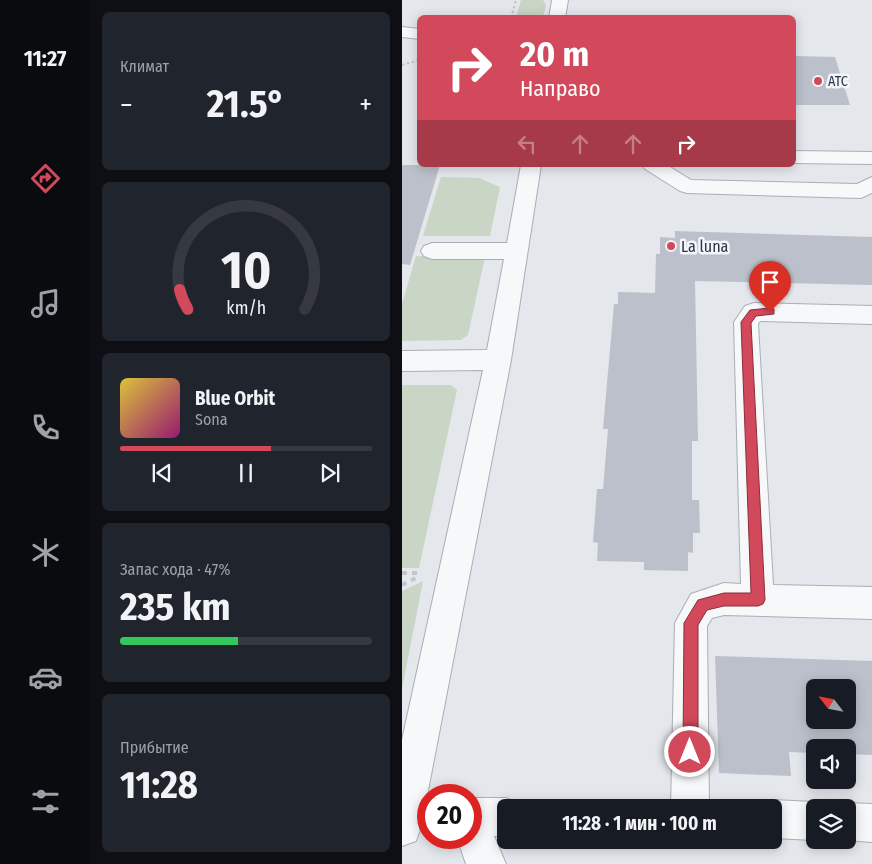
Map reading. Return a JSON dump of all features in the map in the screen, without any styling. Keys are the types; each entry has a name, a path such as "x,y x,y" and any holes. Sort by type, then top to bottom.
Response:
{"street":[{"path":"558,15 560,0"},
{"path":"402,32 417,34"},
{"path":"796,157 872,158"},
{"path":"413,810 498,360 531,167"},
{"path":"655,167 687,186 861,191 872,183"},
{"path":"432,250 517,251"},
{"path":"758,600 746,322 754,312 872,314"},
{"path":"402,361 498,360"},
{"path":"690,799 691,623 702,605 724,600 872,603"},
{"path":"482,817 497,816"},
{"path":"782,819 806,821"},
{"path":"856,822 872,823"},
{"path":"480,849 486,864"}],"path":[{"path":"511,15 516,0"},
{"path":"402,65 417,61"},
{"path":"402,573 425,573 402,585"}],"green space":[{"path":"521,0 543,0 546,5 544,15 517,15"},
{"path":"441,177 479,178 500,187 490,236 423,236"},
{"path":"416,256 485,257 468,335 461,340 402,341 402,304"},
{"path":"402,385 451,385 457,390 419,568 402,568"},
{"path":"423,581 402,689 402,591"}],"building":[{"name":"АТС","path":"796,56 835,57 850,105 796,105"},
{"path":"402,165 439,167 410,265 402,264"},
{"path":"675,231 872,237 872,285 695,281 698,441 692,441 692,500 699,500 700,533 693,533 693,553 688,552 688,571 644,570 644,562 597,561 598,543 593,542 597,489 603,489 608,429 603,429 614,304 618,304 618,292 655,293 656,254 660,254 660,237 675,238"},
{"path":"715,656 872,661 872,755 856,754 856,739 806,739 806,753 789,752 791,776 719,773"}],"place":[{"name":"АТС","path":"818,81"},
{"name":"La luna","path":"671,246"}],"route":[{"path":"690,752 691,623 702,605 724,600 758,600 746,322 754,312 770,312"}]}
